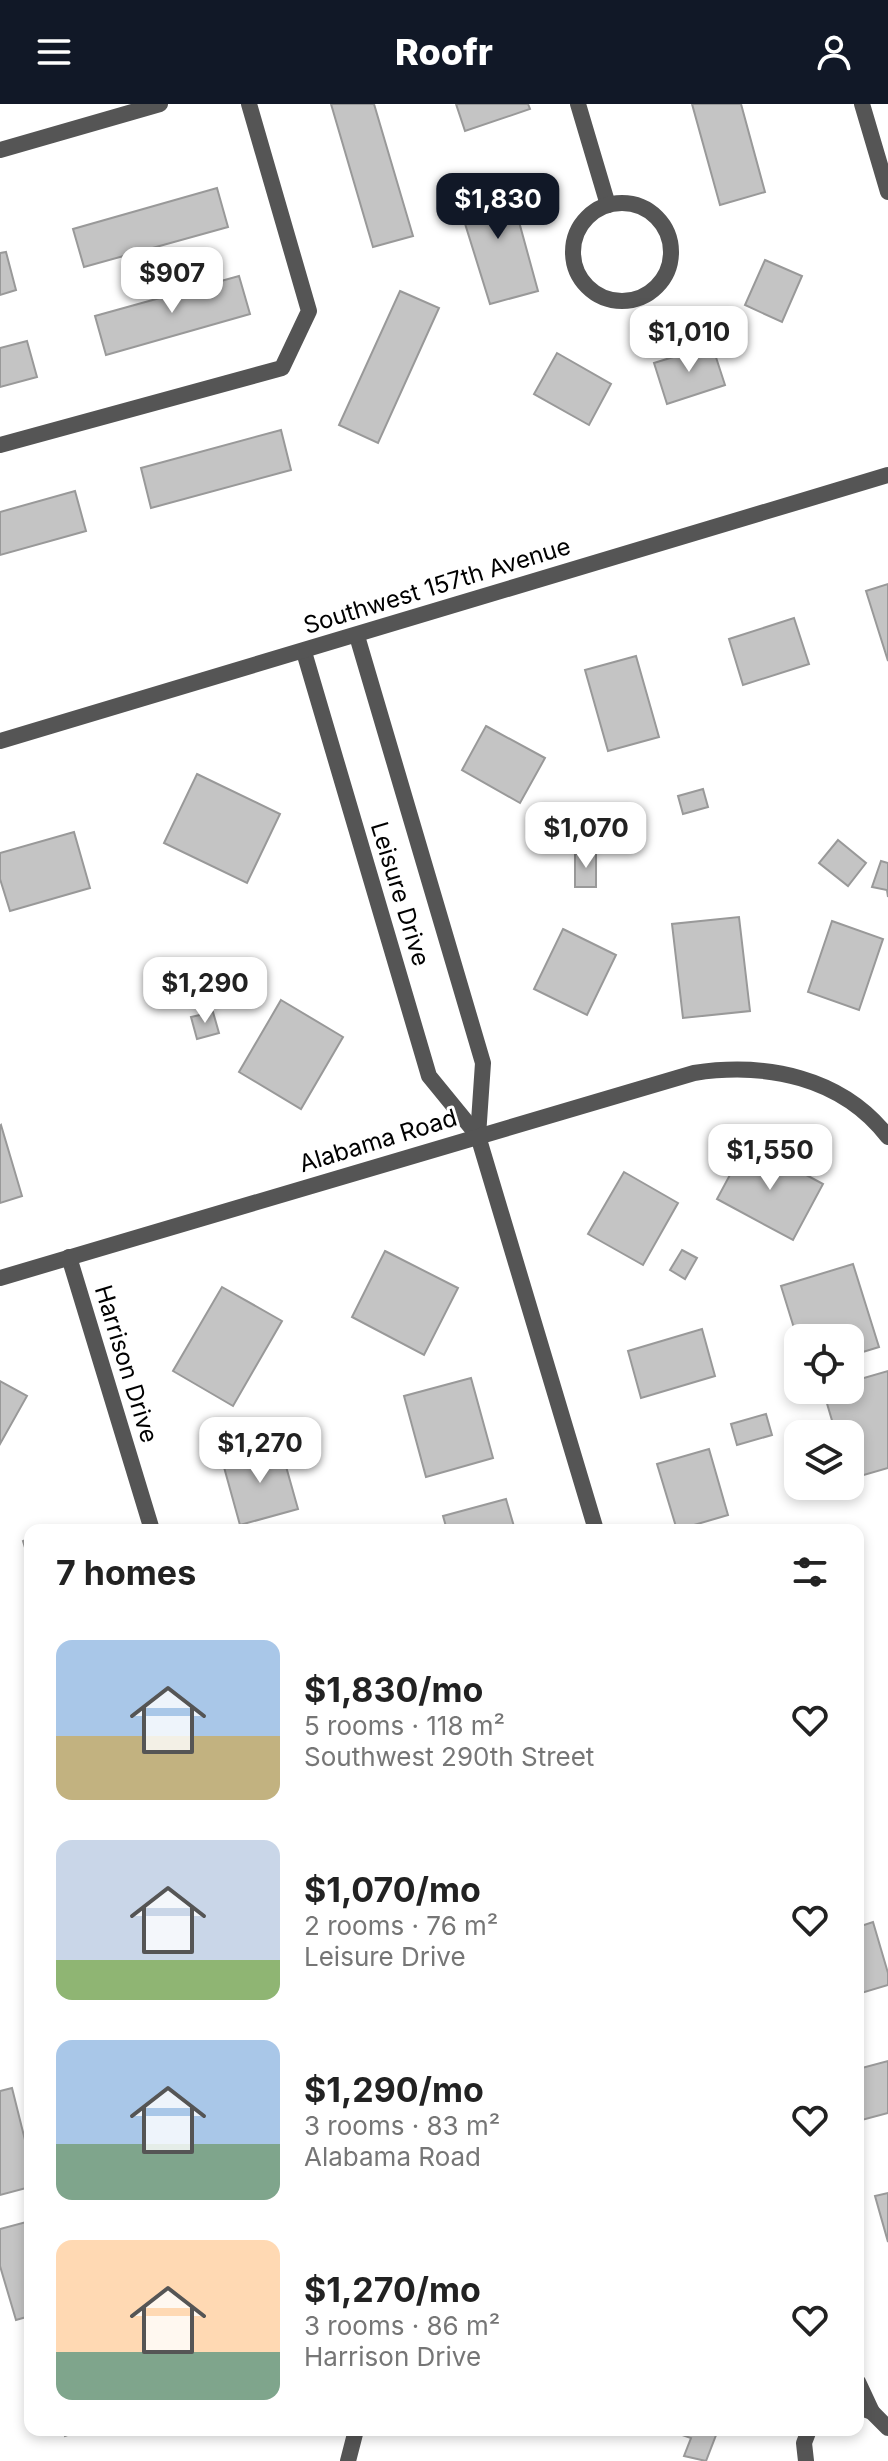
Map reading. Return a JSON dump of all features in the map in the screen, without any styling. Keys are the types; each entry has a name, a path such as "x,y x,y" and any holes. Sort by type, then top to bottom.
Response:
{"street":[{"path":"0,150 160,104"},
{"path":"0,445 282,368 309,311 249,104"},
{"path":"578,104 608,205"},
{"path":"862,104 888,192"},
{"path":"627,203 645,209 660,221 669,239 671,257 665,276 653,291 636,300 617,301 599,296 584,283 575,267 573,247 578,229 591,214 608,205 627,203"},
{"name":"Southwest 157th Avenue","path":"0,741 888,475"},
{"name":"Leisure Drive","path":"357,636 483,1063 478,1136 594,1524"},
{"name":"Leisure Drive","path":"304,652 429,1076 478,1136"},
{"name":"Alabama Road","path":"0,1278 681,1075 726,1069 772,1072 831,1088 855,1105 888,1137"},
{"name":"Harrison Drive","path":"69,1257 150,1524"},
{"path":"865,2410 888,2428"},
{"path":"348,2461 354,2436"},
{"path":"796,2461 807,2437"},
{"path":"806,2461 807,2437"}],"building":[{"path":"331,104 374,104 413,236 373,247"},
{"path":"456,104 528,104 530,109 465,131"},
{"path":"692,104 741,104 765,192 720,205"},
{"path":"507,178 538,291 490,304 462,214 468,213 461,190"},
{"path":"217,188 228,227 84,267 73,229"},
{"path":"6,252 16,290 0,295 0,253"},
{"path":"765,260 802,276 782,322 745,305"},
{"path":"239,276 250,314 106,355 95,316"},
{"path":"400,291 439,308 378,443 339,425"},
{"path":"27,341 37,377 0,387 0,348"},
{"path":"712,345 725,385 667,404 654,363"},
{"path":"557,353 611,384 589,425 534,394"},
{"path":"281,430 291,470 151,508 141,468"},
{"path":"75,491 86,531 0,555 0,512"},
{"path":"888,584 888,661 866,591"},
{"path":"794,618 809,664 743,685 729,639"},
{"path":"636,656 659,737 608,751 585,670"},
{"path":"486,726 545,758 520,803 462,770"},
{"path":"197,774 280,814 247,883 164,843"},
{"path":"703,789 708,807 683,814 678,796"},
{"path":"74,832 90,888 10,911 0,879 0,853"},
{"path":"838,840 866,863 848,886 819,863"},
{"path":"575,854 596,854 596,887 575,887"},
{"path":"881,861 888,863 888,897 887,890 872,887"},
{"path":"739,917 750,1011 683,1018 672,924"},
{"path":"832,921 883,939 859,1010 808,992"},
{"path":"563,929 616,955 587,1015 534,989"},
{"path":"281,1000 343,1037 301,1109 239,1072"},
{"path":"213,1012 219,1033 197,1039 191,1017"},
{"path":"0,1126 22,1196 0,1203"},
{"path":"747,1143 823,1184 793,1240 717,1199"},
{"path":"624,1172 678,1203 643,1265 588,1234"},
{"path":"682,1250 697,1258 685,1279 670,1270"},
{"path":"385,1251 458,1288 424,1355 352,1317"},
{"path":"853,1264 879,1347 864,1352 864,1324 793,1324 781,1286"},
{"path":"222,1287 282,1321 233,1406 173,1371"},
{"path":"702,1329 715,1376 641,1398 628,1351"},
{"path":"888,1371 888,1468 864,1475 864,1420 832,1420 827,1404 864,1404 864,1378"},
{"path":"471,1378 493,1458 426,1477 404,1396"},
{"path":"0,1381 27,1396 0,1444"},
{"path":"766,1414 772,1435 737,1445 731,1424"},
{"path":"280,1445 298,1509 240,1524 222,1460"},
{"path":"709,1449 728,1515 697,1524 675,1524 657,1464"},
{"path":"506,1499 513,1524 445,1524 443,1516"},
{"path":"873,1922 888,1973 888,1985 864,1992 864,1925"},
{"path":"888,2061 888,2113 864,2119 864,2067"},
{"path":"12,2088 24,2136 24,2189 0,2195 0,2091"},
{"path":"888,2193 888,2242 875,2196"},
{"path":"24,2223 24,2318 16,2320 0,2266 0,2229"},
{"path":"685,2436 716,2436 706,2461 684,2456 691,2438"}]}
